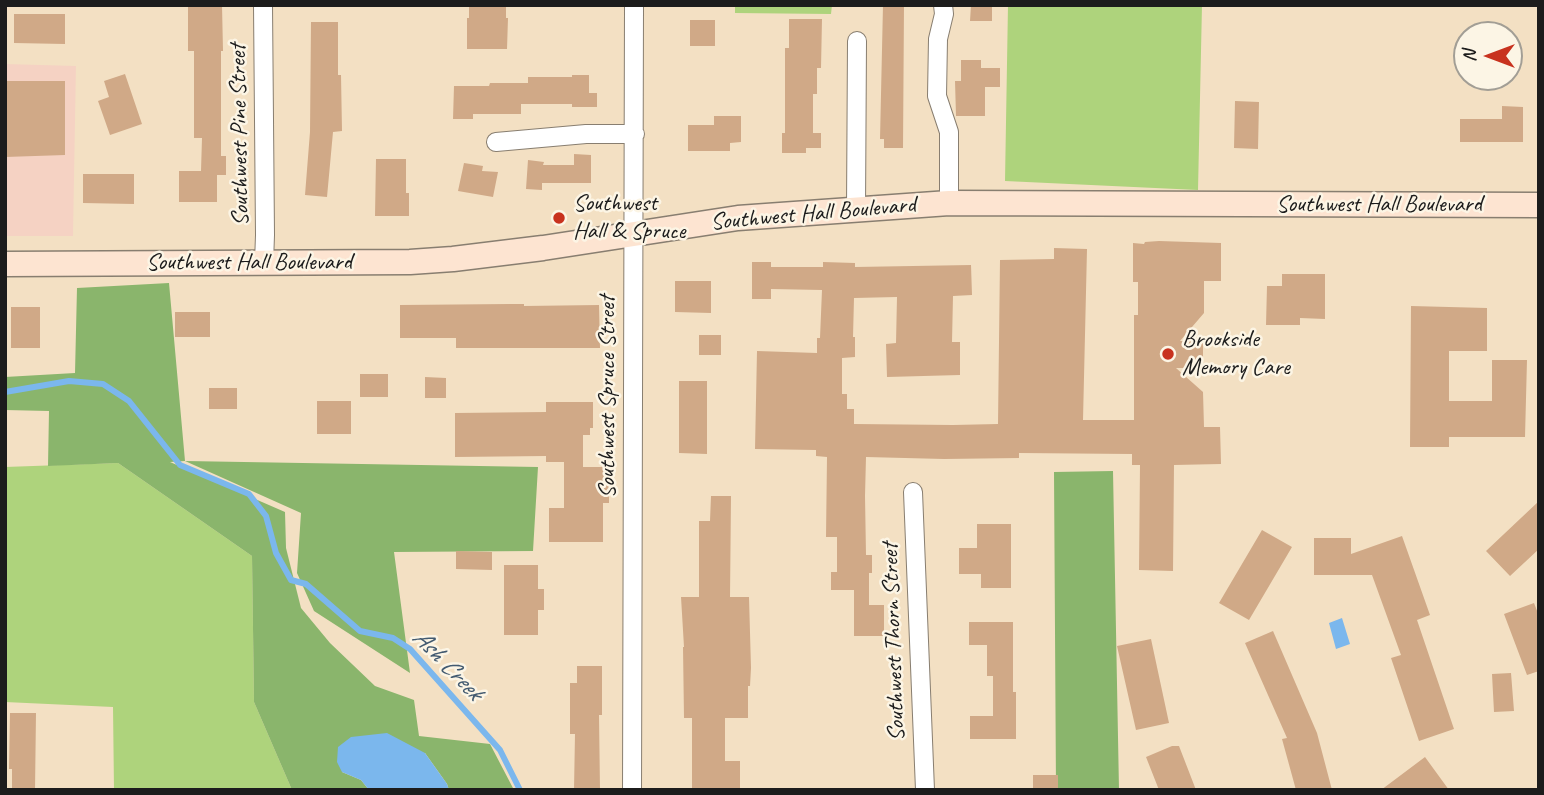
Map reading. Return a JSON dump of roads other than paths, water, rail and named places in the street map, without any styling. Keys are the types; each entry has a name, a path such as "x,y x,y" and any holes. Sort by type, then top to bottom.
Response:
{"main road":[{"name":"Southwest Hall Boulevard","path":"5,264 410,262 542,248 738,218 948,203 1539,205"}],"street":[{"name":"Southwest Pine Street","path":"263,5 264,264"},
{"name":"Southwest Spruce Street","path":"632,790 634,5"},
{"path":"943,5 944,14 938,40 937,96 949,132 948,203"},
{"path":"856,209 857,41"},
{"path":"496,142 586,134 635,134"},
{"name":"Southwest Thorn Street","path":"913,492 925,790"}],"water":[{"path":"1342,618 1350,644 1336,649 1329,623"},
{"path":"387,733 425,753 449,790 369,790 361,780 342,772 337,762 338,747 351,737"}],"waterway":[{"name":"Ash Creek","path":"5,392 69,381 103,384 129,401 180,465 249,494 266,516 276,553 291,580 306,584 360,631 393,638 410,649 500,750 520,790"}],"place":[{"name":"Southwest Hall & Spruce","path":"559,218"},
{"name":"Brookside Memory Care","path":"1168,354"}]}
